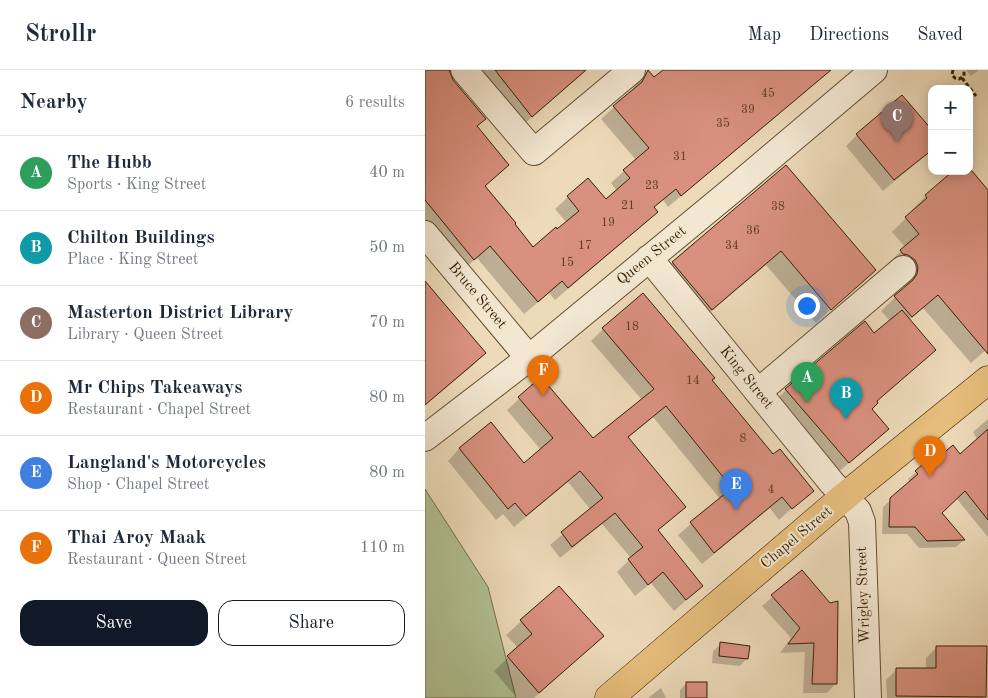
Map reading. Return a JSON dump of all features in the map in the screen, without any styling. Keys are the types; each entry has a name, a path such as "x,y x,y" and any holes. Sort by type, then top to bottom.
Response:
{"highway":[{"name":"Chapel Street","path":"609,698 844,497 988,380"}],"street":[{"path":"464,70 534,152 632,70"},
{"name":"Queen Street","path":"425,438 529,358 873,71"},
{"name":"Bruce Street","path":"425,234 529,358"},
{"name":"King Street","path":"649,258 844,497"},
{"path":"758,392 903,269"},
{"name":"Wrigley Street","path":"844,497 858,511 862,522 868,698"}],"path":[{"path":"953,70 952,75 955,78 962,78"},
{"path":"962,78 965,74 964,70"},
{"path":"962,78 977,96"}],"green space":[{"path":"425,489 488,587 516,698 425,698"}],"building":[{"path":"425,70 449,70 453,80 486,119 477,126 509,165 485,186 533,247 556,227 557,229 579,211 567,196 588,178 606,199 630,178 623,170 649,148 613,106 642,82 648,70 654,77 663,70 831,70 681,196 676,189 654,207 658,212 568,288 562,281 538,302 490,246 474,260 425,200"},
{"path":"495,70 586,70 532,117"},
{"path":"902,95 928,125 928,153 894,180 856,134"},
{"path":"786,165 876,270 831,310 781,251 712,310 672,262"},
{"path":"973,172 988,190 988,354 938,295 912,317 894,296 913,280 917,274 918,267 915,260 903,254 900,250 919,234 905,217 927,198 925,195 948,175 973,175"},
{"path":"425,281 486,353 425,405"},
{"path":"643,293 715,378 712,380 773,454 780,449 814,491 792,509 782,497 714,553 690,522 732,488 666,406 628,437 686,507 658,530 703,586 686,600 663,572 648,585 628,559 643,547 615,513 572,547 561,532 603,498 580,471 526,516 515,503 508,509 459,448 491,422 524,463 553,438 518,397 541,377 593,438 654,389 602,328"},
{"path":"902,310 936,350 877,401 878,403 872,409 889,429 849,463 785,389 865,321 874,333"},
{"path":"988,429 988,520 965,491 942,513 965,540 927,541 915,527 889,527 890,498 918,474 915,471 931,457 934,461 953,445 960,454"},
{"path":"802,570 830,603 838,601 837,684 812,684 814,643 788,644 800,628 771,595"},
{"path":"559,586 604,636 539,693 507,656 532,634 520,620"},
{"path":"720,642 750,646 748,659 719,656"},
{"path":"936,646 987,646 986,697 896,696 896,668 936,668"},
{"path":"686,682 707,682 707,698 686,698"}],"place":[{"name":"Masterton District Library","path":"897,142"},
{"name":"Thai Aroy Maak","path":"543,396"},
{"name":"The Hubb","path":"807,403"},
{"name":"Chilton Buildings","path":"846,419"},
{"name":"Mr Chips Takeaways","path":"930,477"},
{"name":"Langland's Motorcycles","path":"736,510"}]}
